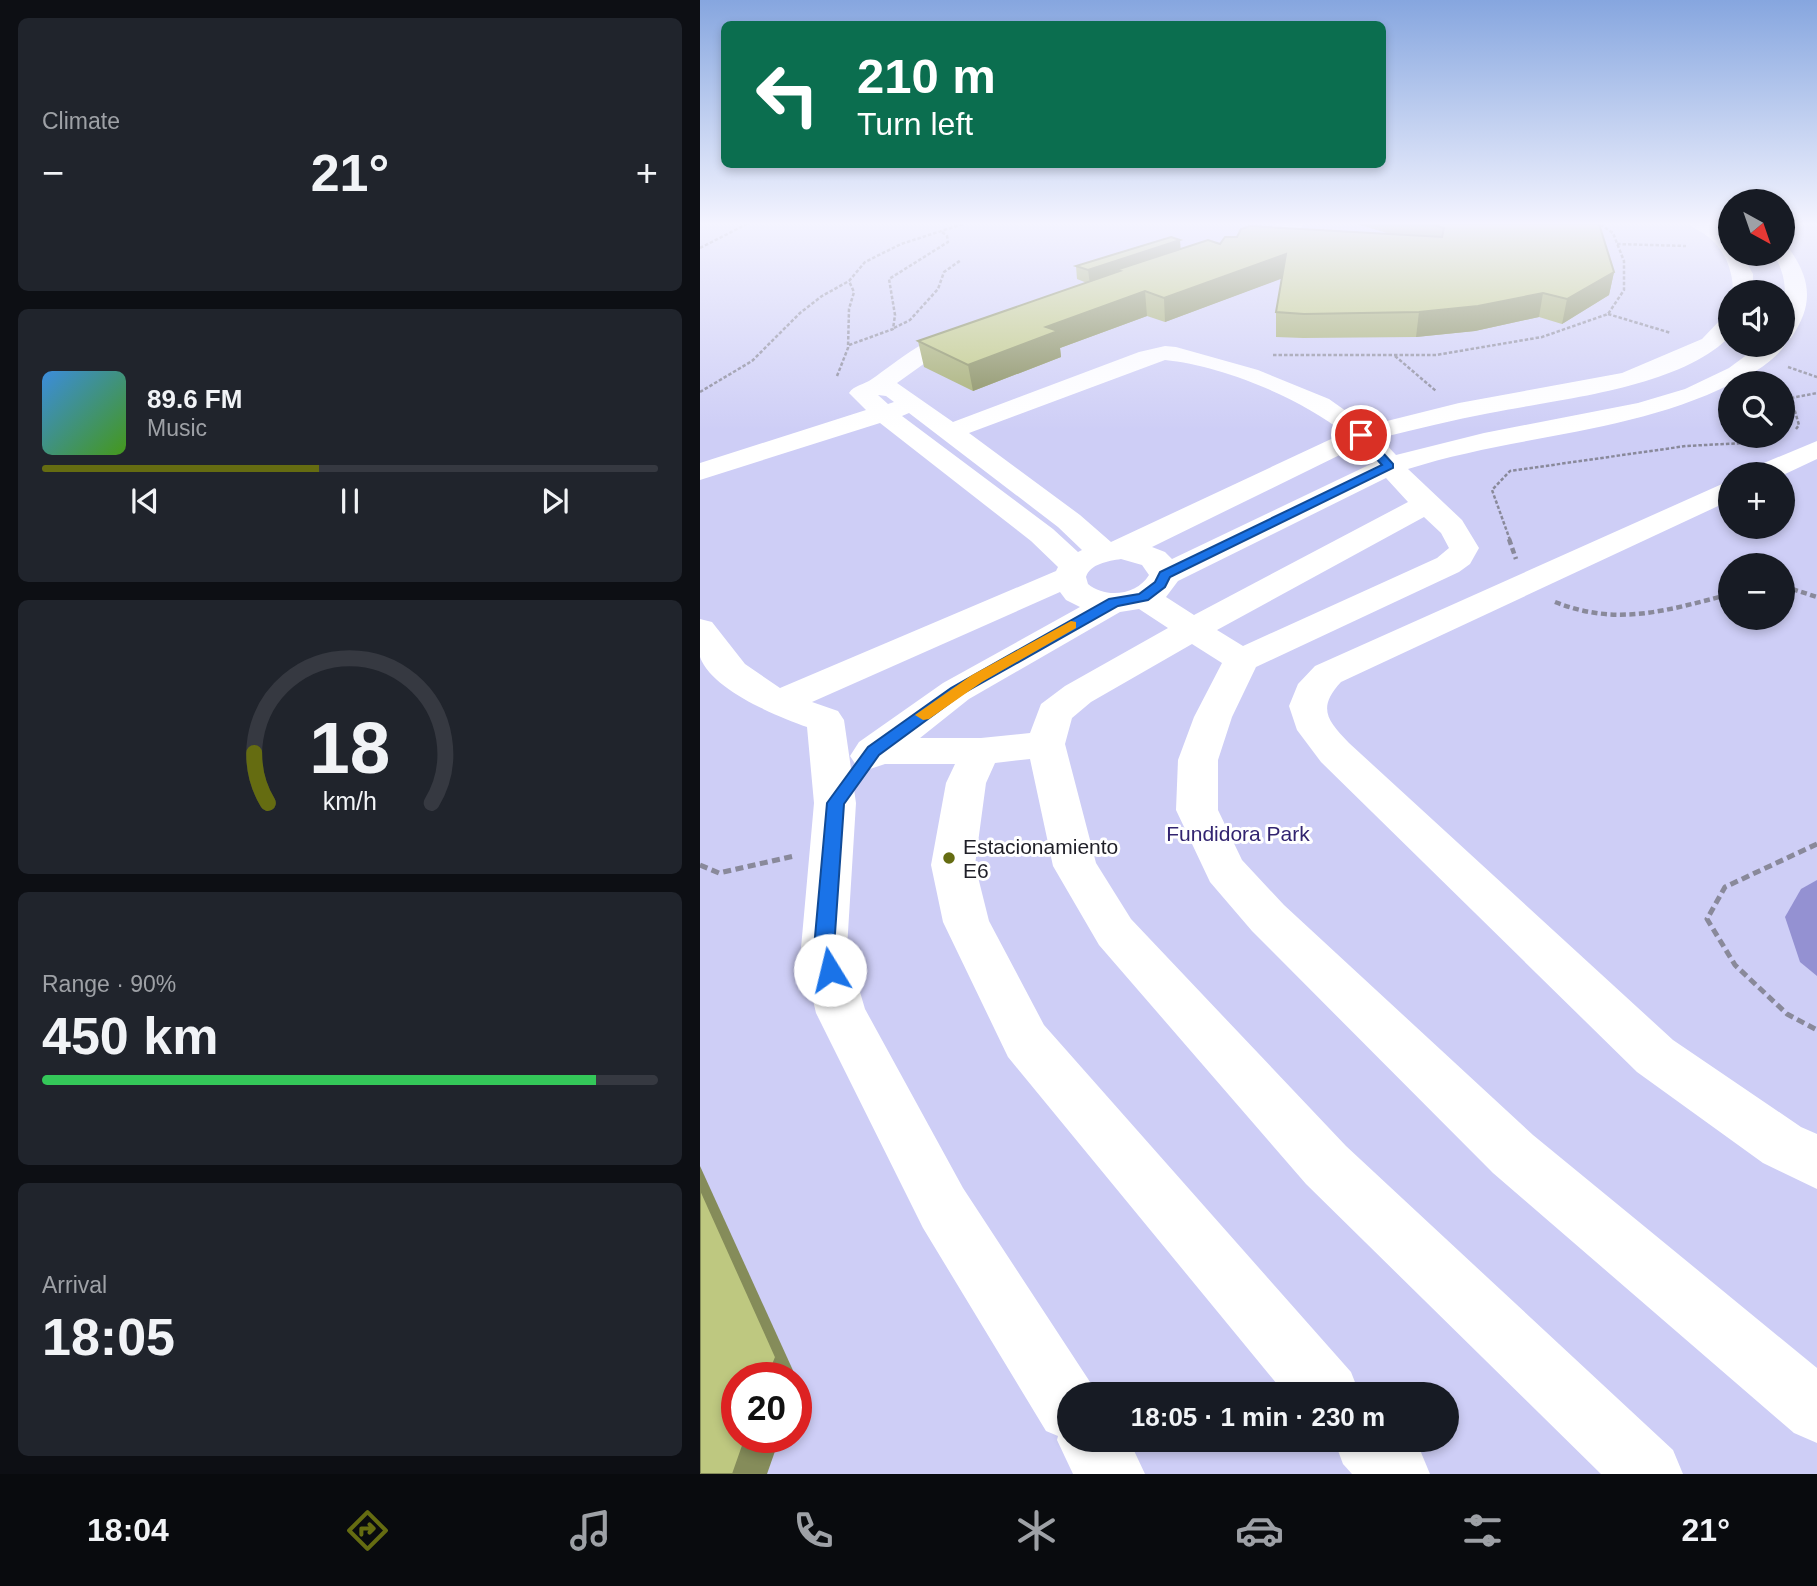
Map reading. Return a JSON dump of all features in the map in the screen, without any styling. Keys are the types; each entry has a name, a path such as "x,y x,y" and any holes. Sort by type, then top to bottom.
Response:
{"street":[{"path":"1795,314 1797,293"},
{"path":"700,448 871,397 931,348 985,327"},
{"path":"778,703 1092,561 1361,435 1459,411 1628,379 1687,356 1710,344 1718,336"},
{"path":"1710,344 1718,345"},
{"path":"949,432 1147,357 1165,353 1247,373 1290,390 1333,412 1361,435 1426,504 1461,535 1464,548 1459,557 1448,565 1241,660 1213,717 1198,760 1197,810 1225,870 1268,918 1513,1154 1817,1410"},
{"path":"834,825 873,751 956,691 1141,591 1389,466 1462,444 1572,424 1687,396 1732,376 1760,357"},
{"path":"700,472 889,388 1069,521 1092,561"},
{"path":"871,397 1042,535 1092,561 1152,557 1162,565 1141,591 1096,601 1081,595 1072,586 1092,561"},
{"path":"1459,411 1492,438"},
{"path":"1788,462 1817,449"},
{"path":"1718,495 1328,674 1310,695 1308,717 1325,741 1364,780 1655,1056 1782,1145 1817,1162"},
{"path":"1426,504 1130,662 1078,694 1054,713 1046,744 1075,866 1115,932 1326,1165 1649,1474"},
{"path":"1141,591 1241,660"},
{"path":"700,629 715,656 748,687 778,703 825,720 834,825 824,948 841,1013 943,1209 1057,1389"},
{"path":"873,751 981,751 1046,744"},
{"path":"981,751 966,783 953,865 966,922 1026,1041 1317,1382"},
{"path":"1097,1452 1111,1474"},
{"path":"1377,1452 1396,1474"}],"path":[{"path":"700,392 752,361 800,313 828,293"},
{"path":"854,293 848,305 849,345 837,377 835,392 871,397"},
{"path":"891,293 895,315 893,329"},
{"path":"849,345 911,320 935,293"},
{"path":"1608,314 1622,293"},
{"path":"1266,355 1436,355 1542,337 1608,314 1710,344"},
{"path":"1394,355 1459,411"},
{"path":"1795,397 1817,393"},
{"path":"1795,412 1799,425 1795,430"},
{"path":"1718,444 1686,446 1510,471 1492,490 1525,583 1558,604 1612,618 1636,617 1718,597"},
{"path":"1795,590 1817,597"},
{"path":"700,865 719,873 834,825"},
{"path":"1817,844 1725,887 1707,919 1735,965 1787,1014 1817,1030"}],"green space":[{"name":"Fundidora Park","path":"700,293 1718,293 1718,357 1795,357 1795,293 1817,293 1817,1474 700,1474"}],"shaded area":[{"path":"1817,880 1817,976 1800,962 1785,917 1801,889"}],"building":[{"path":"1057,293 1140,293 1046,327 1058,331 968,365 918,341"},
{"path":"1150,293 1178,293 1164,298"},
{"path":"1279,293 1578,293 1567,299 1543,293 1478,306 1419,312 1276,312"},
{"path":"700,1188 776,1357 774,1362 721,1362 721,1453 740,1453 733,1474 700,1474"}],"slow traffic":[{"path":"923,715 956,691 1071,625"}],"place":[{"name":"Estacionamiento E6","path":"949,858"}],"route":[{"path":"830,970 824,948 835,803 873,751 956,691 1018,654 1114,602 1130,601 1153,592 1165,575 1389,466 1361,435"}]}
